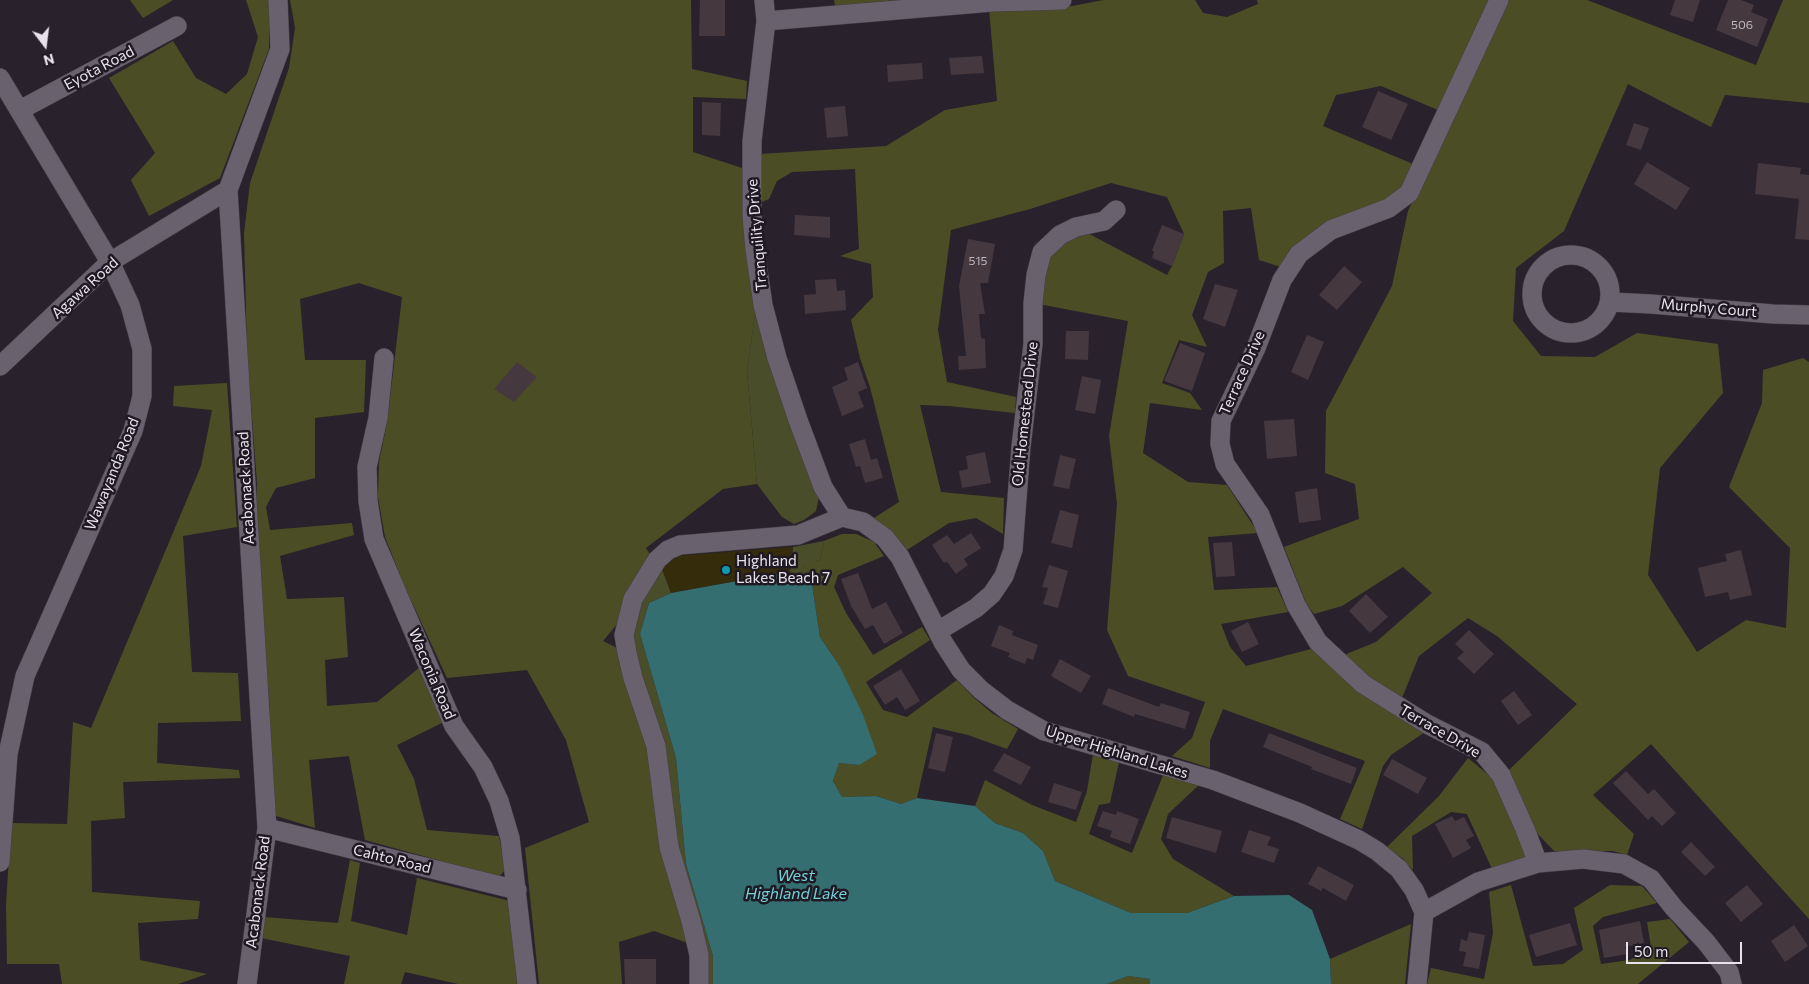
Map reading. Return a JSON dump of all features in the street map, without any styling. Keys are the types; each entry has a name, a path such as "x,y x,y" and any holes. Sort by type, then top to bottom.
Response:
{"street":[{"name":"Acabonack Road","path":"247,984 267,828 228,190 280,49 278,0"},
{"name":"Tranquility Drive","path":"764,0 766,21 752,141 752,216 763,305 777,358 798,420 824,487 842,516"},
{"path":"766,21 992,2 1062,0"},
{"name":"Terrace Drive","path":"1499,0 1409,193 1389,208 1331,230 1299,254 1282,280 1256,348 1221,421 1220,444 1225,464 1260,515 1296,604 1318,642 1363,684 1427,724 1482,752 1501,775 1538,864"},
{"name":"Eyota Road","path":"20,110 177,26"},
{"name":"Wawayanda Road","path":"0,78 110,262 130,305 142,350 142,396 133,431 25,676 8,754 0,862"},
{"name":"Agawa Road","path":"0,366 110,262 228,190"},
{"name":"Old Homestead Drive","path":"938,631 976,608 992,594 1004,576 1013,550 1021,448 1033,344 1033,303 1036,276 1042,252 1060,235 1076,227 1104,221 1116,210"},
{"path":"1570,254 1592,260 1602,269 1609,281 1610,302 1605,315 1595,325 1583,332 1569,334 1551,328 1540,320 1533,308 1531,294 1536,275 1544,264 1556,257 1570,254"},
{"name":"Murphy Court","path":"1610,302 1773,314 1809,314"},
{"name":"Waconia Road","path":"384,358 378,418 367,467 368,501 374,539 454,726 483,767 499,801 510,838 527,984"},
{"path":"699,984 699,954 669,847 656,746 633,678 627,653 624,635 633,599 657,560 668,550 680,545 798,535 842,516"},
{"name":"Upper Highland Lakes","path":"842,516 862,522 885,538 900,557 938,631 961,670 981,690 1007,710 1044,731 1213,780 1300,813 1359,840 1399,869 1414,890 1424,912"},
{"name":"Cahto Road","path":"267,828 517,890"},
{"path":"1417,984 1424,912 1478,882 1538,864 1583,859 1624,864 1651,879 1674,908 1706,942 1728,972 1732,984"}],"green space":[{"path":"130,0 173,0 143,18"},
{"path":"246,0 269,0 269,49 220,178 149,216 131,180 155,153 109,78 173,41 196,78 226,94 247,74 258,37"},
{"path":"290,0 691,0 692,69 747,81 746,99 693,97 693,152 742,168 745,217 756,307 747,371 757,484 723,489 646,548 651,556 618,623 603,641 617,648 648,744 688,943 654,931 619,942 622,984 539,984 525,848 589,822 566,740 527,670 447,678 404,585 385,537 378,497 379,462 387,423 402,297 359,283 300,299 305,360 366,360 364,412 315,418 315,478 276,488 266,507 270,530 352,523 354,535 280,556 287,599 344,597 348,657 325,660 327,706 377,702 419,668 444,722 397,745 414,779 427,830 499,836 505,870 499,877 365,840 349,756 309,760 315,828 273,815 269,696 255,534 257,483 247,352 244,233 250,183 289,68 295,28"},
{"path":"834,0 899,0 835,6"},
{"path":"1104,0 1195,0 1203,13 1227,17 1258,4 1257,0 1490,0 1438,110 1381,86 1336,95 1323,126 1413,164 1402,189 1384,203 1327,223 1291,249 1281,267 1259,260 1251,208 1223,211 1224,263 1208,272 1192,315 1207,347 1179,340 1162,383 1190,393 1202,410 1150,403 1143,453 1188,482 1227,485 1258,533 1208,537 1214,590 1277,587 1288,612 1221,624 1230,647 1246,666 1311,649 1356,688 1425,732 1391,755 1383,766 1362,829 1340,819 1365,761 1223,709 1210,741 1210,768 1172,756 1192,738 1205,702 1128,676 1107,630 1117,504 1109,436 1128,321 1033,303 1042,252 1076,227 1167,275 1184,234 1167,197 1111,183 1030,209 951,230 938,330 947,382 1016,397 1015,413 920,405 941,492 1004,498 1003,534 976,518 949,523 907,550 895,535 874,518 899,502 851,320 873,297 871,264 840,256 859,249 855,169 792,172 777,181 769,199 762,202 760,154 886,146 945,110 997,101 989,8 1072,6"},
{"path":"1506,0 1587,0 1756,65 1783,0 1809,0 1809,103 1725,95 1711,127 1628,84 1564,231 1516,268 1513,321 1541,356 1595,357 1637,333 1718,344 1723,393 1660,468 1648,575 1697,652 1746,620 1786,628 1790,548 1729,487 1762,403 1763,370 1803,358 1809,362 1809,919 1651,744 1593,795 1634,834 1627,855 1613,851 1554,851 1535,831 1508,771 1577,704 1497,636 1468,618 1419,656 1402,698 1370,678 1344,655 1376,642 1432,593 1403,567 1342,606 1314,614 1306,603 1284,547 1359,519 1355,484 1325,473 1326,411 1392,286 1408,211"},
{"path":"756,307 819,497 816,511 804,520 794,524 782,517 757,484 747,371"},
{"path":"227,383 237,527 183,536 192,672 238,673 241,721 158,723 157,763 239,770 240,778 123,782 125,818 91,821 92,892 200,901 198,919 138,923 140,960 207,974 178,984 62,984 59,964 7,964 6,905 11,823 67,824 73,722 91,728 201,466 212,410 173,406 174,386"},
{"path":"842,534 856,534 874,542 884,556 838,575 834,587 846,613 873,655 922,627 930,640 866,682 883,710 907,717 957,680 992,713 1018,729 1007,749 968,735 933,727 917,798 901,804 876,796 842,797 833,781 839,763 859,765 839,665 820,637 812,584 801,581 804,563 820,560 824,541"},
{"path":"824,541 820,560 804,564 801,581 789,578 793,547"},
{"path":"661,566 671,593 649,603 640,634 676,758 686,864 713,956 713,984 705,984 638,677 631,634 640,602"},
{"path":"1093,754 1119,762 1110,803 1099,805 1089,834 1132,853 1164,773 1200,784 1168,814 1161,839 1173,859 1234,896 1187,913 1131,913 1055,881 1043,851 1023,833 995,823 975,806 985,780 1032,805 1076,822 1087,791"},
{"path":"1468,758 1491,777 1513,820 1527,857 1492,869 1467,814 1451,812 1412,836 1413,870 1402,858 1386,848 1439,796"},
{"path":"350,860 360,863 351,921 407,935 417,878 510,901 520,984 458,984 405,972 401,984 344,984 350,956 261,938 264,917 338,923"},
{"path":"1511,885 1533,966 1563,964 1583,950 1574,908 1610,885 1642,886 1657,903 1603,917 1593,926 1601,964 1630,960 1651,947 1647,922 1670,919 1689,942 1638,984 1427,984 1431,968 1484,979 1493,933 1489,892"},
{"path":"1411,924 1405,984 1331,984 1330,959"},
{"path":"1128,976 1150,979 1150,984 1107,984"}],"sand":[{"name":"Highland Lakes Beach 7","path":"793,547 789,578 775,574 671,593 661,566 675,556"}],"water":[{"name":"West Highland Lake","path":"776,574 812,584 820,637 839,665 863,715 877,754 859,765 839,763 833,781 842,797 876,796 901,804 917,798 975,806 995,823 1023,833 1043,851 1055,881 1131,913 1187,913 1234,896 1289,895 1312,910 1330,959 1331,984 1150,984 1150,979 1128,976 1107,984 713,984 713,956 686,864 676,758 640,634 649,603 671,593"}],"building":[{"path":"700,0 725,0 725,36 699,36"},
{"path":"1675,0 1700,0 1693,22 1670,15"},
{"path":"1728,0 1741,0 1754,5 1751,12 1768,19 1757,47 1716,30"},
{"path":"982,56 984,73 951,75 949,58"},
{"path":"922,63 923,79 888,82 887,65"},
{"path":"1378,91 1408,104 1391,140 1362,127"},
{"path":"702,102 721,103 720,136 702,135"},
{"path":"845,106 848,136 827,138 824,108"},
{"path":"1634,123 1649,128 1641,150 1626,145"},
{"path":"1647,162 1690,188 1676,210 1634,184"},
{"path":"1758,163 1801,168 1800,174 1809,175 1809,240 1795,239 1799,199 1755,194"},
{"path":"795,215 830,217 830,238 794,235"},
{"path":"1162,225 1184,234 1172,266 1152,258 1154,251 1152,251"},
{"path":"968,239 995,244 988,283 980,283 985,314 979,314 981,338 985,339 986,368 959,370 958,356 966,356 959,286"},
{"path":"1344,266 1362,282 1337,310 1319,295"},
{"path":"836,279 837,291 845,290 846,310 805,314 804,295 816,294 815,280"},
{"path":"1215,284 1238,290 1225,327 1203,319"},
{"path":"1066,331 1089,331 1088,360 1065,359"},
{"path":"1307,335 1324,342 1308,380 1291,372"},
{"path":"1180,343 1205,353 1192,391 1164,381"},
{"path":"517,362 537,377 514,402 494,389"},
{"path":"858,362 867,388 858,392 864,407 842,416 832,387 848,380 844,368"},
{"path":"1082,376 1101,380 1095,414 1075,410"},
{"path":"1294,419 1297,456 1267,459 1264,421"},
{"path":"865,439 871,460 877,458 883,478 865,483 860,466 856,467 849,444"},
{"path":"985,452 991,483 962,488 959,471 968,469 966,456"},
{"path":"1060,455 1076,459 1069,489 1053,486"},
{"path":"1317,488 1321,520 1299,523 1295,492"},
{"path":"1060,510 1079,515 1072,548 1051,543"},
{"path":"971,533 981,548 964,559 968,565 956,574 947,562 944,563 932,545 947,535 954,544"},
{"path":"1232,542 1235,576 1216,577 1213,543"},
{"path":"1741,550 1752,595 1730,600 1728,592 1705,597 1698,568 1727,561 1725,554"},
{"path":"1049,565 1068,571 1058,608 1043,604 1048,588 1042,587"},
{"path":"858,573 872,609 886,602 903,633 884,644 873,625 865,629 851,606 841,579"},
{"path":"1366,594 1388,617 1370,633 1349,611"},
{"path":"1248,622 1259,644 1242,652 1231,631"},
{"path":"999,625 1013,631 1012,635 1038,645 1033,660 1027,658 1025,664 1008,657 1010,653 991,646"},
{"path":"1469,630 1494,654 1474,674 1457,658 1464,652 1455,644"},
{"path":"1060,659 1091,676 1081,693 1051,676"},
{"path":"901,669 920,701 905,710 897,697 885,705 873,686"},
{"path":"1108,688 1159,707 1161,703 1190,712 1185,729 1135,714 1134,717 1102,704"},
{"path":"1514,691 1532,715 1518,725 1501,701"},
{"path":"936,733 953,737 945,772 928,768"},
{"path":"1269,733 1357,768 1351,784 1311,769 1312,767 1263,747"},
{"path":"1004,753 1031,767 1021,785 993,771"},
{"path":"1392,759 1427,778 1418,794 1383,775"},
{"path":"1626,771 1648,794 1654,789 1676,813 1662,826 1652,816 1648,820 1613,783"},
{"path":"1054,783 1082,792 1076,810 1048,802"},
{"path":"1103,811 1116,815 1117,811 1139,819 1130,844 1110,837 1112,831 1097,826"},
{"path":"1452,816 1455,821 1464,817 1474,836 1466,840 1471,848 1453,858 1435,824"},
{"path":"1172,817 1222,831 1216,853 1166,838"},
{"path":"1249,830 1271,837 1267,845 1279,849 1274,863 1241,852"},
{"path":"1691,842 1715,867 1705,876 1681,852"},
{"path":"1318,866 1354,885 1346,901 1323,888 1321,891 1308,884"},
{"path":"1747,885 1763,904 1741,922 1725,903"},
{"path":"1640,921 1644,943 1625,947 1627,954 1604,958 1599,930"},
{"path":"1570,923 1577,945 1536,957 1529,935"},
{"path":"1794,925 1808,946 1785,962 1771,941"},
{"path":"1469,932 1485,935 1479,969 1463,966 1466,952 1459,951 1461,939 1467,941"},
{"path":"624,959 656,959 656,984 625,984"}],"place":[{"name":"Highland Lakes Beach 7","path":"726,570"}]}
